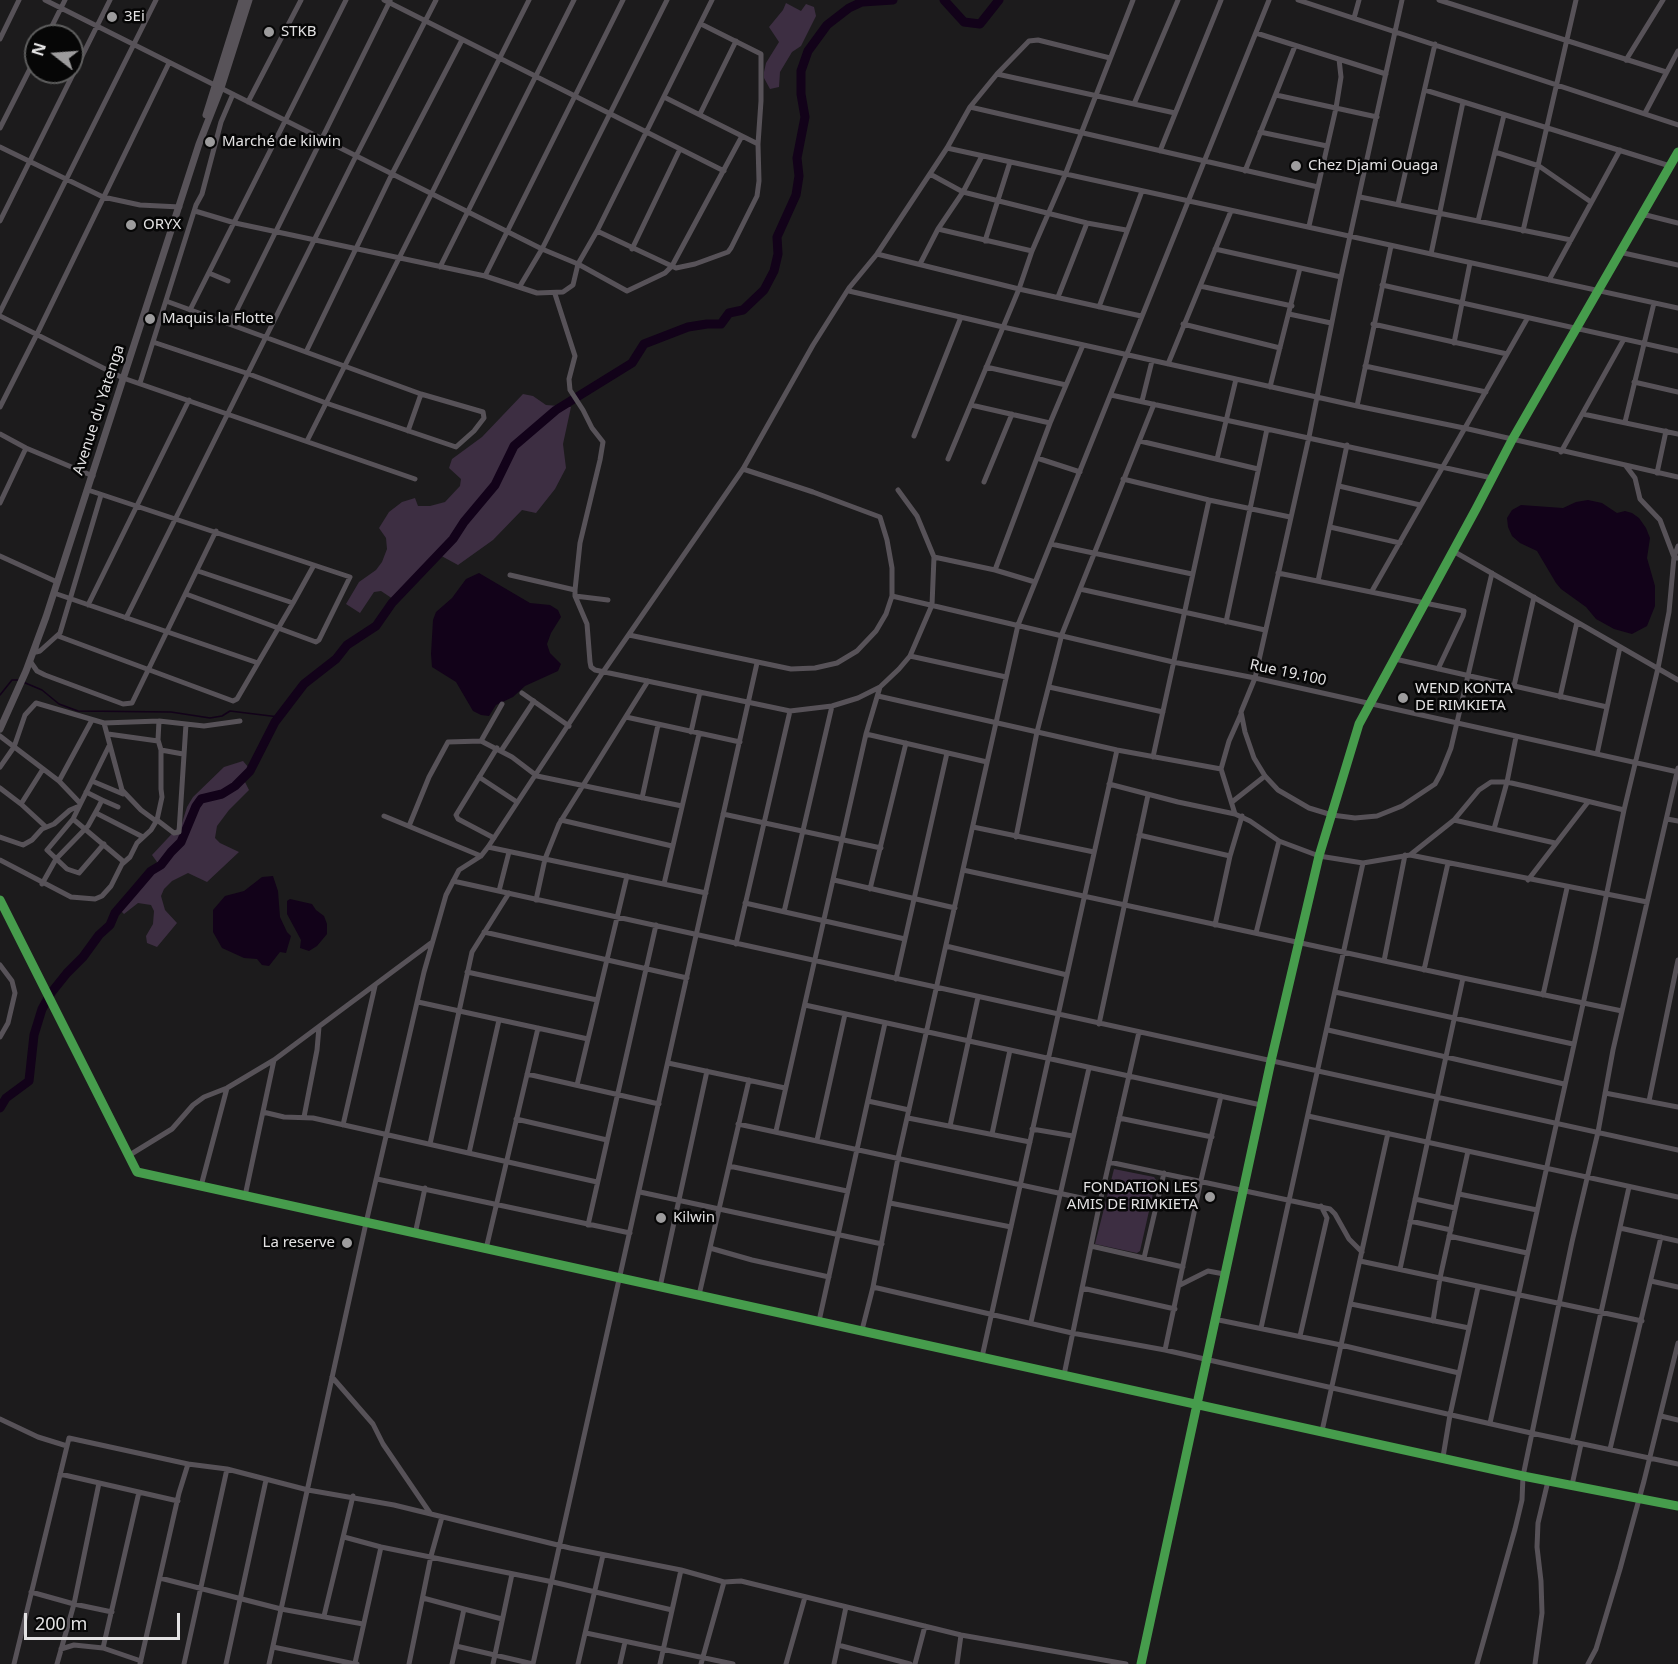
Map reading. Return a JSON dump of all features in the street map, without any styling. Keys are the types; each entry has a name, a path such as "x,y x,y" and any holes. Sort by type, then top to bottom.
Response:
{"main road":[{"name":"Avenue du Yatenga","path":"218,86 242,0"},
{"name":"Avenue du Yatenga","path":"0,729 30,661 54,593 218,86 249,0"}],"street":[{"path":"0,39 20,0"},
{"path":"45,0 542,249 578,264 627,291 665,273 672,267 742,136"},
{"path":"52,24 65,0"},
{"path":"0,221 110,0"},
{"path":"156,0 0,314 123,378 415,479"},
{"path":"248,102 301,0"},
{"path":"190,310 346,0"},
{"path":"126,618 436,0"},
{"path":"307,441 528,0"},
{"path":"440,267 574,0"},
{"path":"485,276 623,0"},
{"path":"520,286 542,249 667,0"},
{"path":"195,211 235,223 357,247 485,276 537,293 563,292 573,285 578,264 597,231 712,0"},
{"path":"948,459 1065,175 1133,0"},
{"path":"1134,104 1178,0"},
{"path":"1160,151 1221,0"},
{"path":"862,1330 882,1244 898,1158 1018,625 1269,0"},
{"path":"1298,0 1678,125"},
{"path":"1354,18 1359,0"},
{"path":"1215,925 1239,815 1221,769 1229,741 1255,678 1402,0"},
{"path":"1523,231 1574,0"},
{"path":"1626,60 1664,0"},
{"path":"230,324 388,1 425,22 724,171"},
{"path":"1443,1 1666,72"},
{"path":"597,231 672,267 682,268 730,250 757,196 762,57 759,52 701,24"},
{"path":"1256,33 1386,74"},
{"path":"306,352 392,174 462,40"},
{"path":"269,1664 366,1223 431,943 446,895 453,881 459,870 482,856 537,776 603,672 743,469 813,345 849,288 877,254 930,174 970,107 997,74 1029,41 1034,40 1110,58"},
{"path":"700,114 736,41"},
{"path":"1398,204 1435,44"},
{"path":"1245,171 1295,46"},
{"path":"1645,113 1678,51"},
{"path":"1309,226 1336,108 1341,77 1339,58"},
{"path":"0,407 169,63"},
{"path":"997,74 1175,113"},
{"path":"0,128 24,81"},
{"path":"1425,90 1671,166"},
{"path":"140,383 202,194 221,122 233,94"},
{"path":"1276,95 1377,117"},
{"path":"664,97 758,144"},
{"path":"1431,254 1463,102"},
{"path":"970,107 1318,187"},
{"path":"1478,221 1504,114"},
{"path":"1260,132 1327,146"},
{"path":"0,147 103,197 140,205 180,207"},
{"path":"946,148 1678,309"},
{"path":"632,249 680,149"},
{"path":"1549,280 1620,150"},
{"path":"1496,152 1539,166 1592,202"},
{"path":"1141,1664 1271,1061 1319,856 1359,724 1426,604 1512,440 1678,152"},
{"path":"920,264 938,229 963,192 982,156"},
{"path":"986,241 1010,162"},
{"path":"930,174 963,192 1087,223 1126,230"},
{"path":"1099,307 1142,191"},
{"path":"1360,197 1571,240"},
{"path":"1168,364 1231,211"},
{"path":"1642,214 1678,223"},
{"path":"1058,297 1087,223"},
{"path":"938,229 1032,251"},
{"path":"1357,406 1390,246"},
{"path":"1215,249 1341,277"},
{"path":"1619,252 1678,265"},
{"path":"877,254 1141,316"},
{"path":"1454,343 1470,263"},
{"path":"1270,387 1300,268"},
{"path":"209,273 228,281"},
{"path":"1382,285 1678,351"},
{"path":"1200,286 1292,306"},
{"path":"849,288 851,293 1678,477"},
{"path":"555,294 575,356 568,379 570,390 592,428 600,437 603,448 580,543 575,593 587,624 591,667 595,670 790,711 832,706 858,698 880,687 900,669 910,656 932,605 934,557 917,516 898,490"},
{"path":"153,342 456,447 474,431 484,418 483,412 421,394 166,301"},
{"path":"1625,422 1654,303"},
{"path":"1289,314 1331,324"},
{"path":"914,436 960,317"},
{"path":"1372,591 1527,319"},
{"path":"1184,324 1280,348"},
{"path":"1373,324 1507,354"},
{"path":"1561,452 1624,339"},
{"path":"995,570 1050,423 1083,345"},
{"path":"1142,401 1152,361"},
{"path":"1365,366 1486,392"},
{"path":"986,367 1066,385"},
{"path":"1217,459 1236,379"},
{"path":"1634,382 1678,392"},
{"path":"408,431 421,394"},
{"path":"1111,394 1492,478"},
{"path":"88,605 189,400"},
{"path":"1016,837 1037,732 1062,634 1154,404"},
{"path":"970,405 1050,423"},
{"path":"984,482 1012,414"},
{"path":"1583,414 1678,434"},
{"path":"1226,622 1267,429"},
{"path":"1657,473 1666,431"},
{"path":"0,434 26,448 93,476"},
{"path":"1140,441 1258,469"},
{"path":"1318,581 1347,446"},
{"path":"0,503 26,448"},
{"path":"1037,459 1080,472"},
{"path":"1626,466 1635,478 1640,499 1660,520 1676,558"},
{"path":"629,635 791,669 815,668 837,663 856,651 876,631 886,614 892,596 892,568 888,540 880,518 813,492 743,469"},
{"path":"1123,478 1209,500 1290,517"},
{"path":"1339,486 1420,505"},
{"path":"88,490 350,577 319,639 313,641 186,594"},
{"path":"36,644 36,652 58,636 71,600 101,495"},
{"path":"1153,757 1209,500"},
{"path":"1330,527 1400,543"},
{"path":"30,661 37,671 45,675 128,705 132,703 216,531"},
{"path":"1051,544 1192,574"},
{"path":"1490,1423 1605,895 1658,668 1678,546"},
{"path":"1453,551 1678,680"},
{"path":"0,556 57,582"},
{"path":"934,557 995,570 1035,582"},
{"path":"58,636 233,700 237,699 314,565"},
{"path":"198,571 293,603"},
{"path":"1278,573 1462,610 1465,613 1438,669"},
{"path":"1241,712 1254,758 1265,776 1278,790 1289,797 1309,808 1332,815 1354,818 1377,816 1402,806 1435,784 1441,774 1451,748 1492,573"},
{"path":"510,575 608,600"},
{"path":"1080,589 1265,630"},
{"path":"54,593 258,663"},
{"name":"Rue 19.100","path":"892,596 1062,634 1173,662 1369,703 1635,764 1678,771"},
{"path":"1514,686 1534,597"},
{"path":"1560,697 1577,622"},
{"path":"1597,754 1620,647"},
{"path":"910,656 1005,677"},
{"path":"1395,659 1607,707"},
{"path":"456,1646 533,1664 758,663"},
{"path":"536,900 545,859 561,820 648,681"},
{"path":"776,1131 866,734 880,687"},
{"path":"1049,687 1162,712"},
{"path":"691,732 700,692"},
{"path":"522,693 569,726"},
{"path":"878,696 1117,750 1221,769"},
{"path":"494,838 456,817 479,777 534,701"},
{"path":"0,767 14,747 25,715 36,703 104,723 159,721 204,726 240,721"},
{"path":"481,741 502,704"},
{"path":"784,912 832,706"},
{"path":"736,944 790,711"},
{"path":"626,717 740,742"},
{"path":"59,781 92,720"},
{"path":"0,860 42,884 71,897 95,899 102,896 156,820 162,797 159,721"},
{"path":"104,723 124,794"},
{"path":"92,781 124,794 174,833 179,832 186,724"},
{"path":"642,798 658,725"},
{"path":"108,734 158,741"},
{"path":"664,884 699,734"},
{"path":"866,734 987,762"},
{"path":"0,736 59,781 78,805"},
{"path":"1494,829 1516,737"},
{"path":"409,826 429,777 448,742 481,741 499,750 537,776 682,806"},
{"path":"870,889 906,743"},
{"path":"104,844 81,872 70,871 47,849 73,819 78,805 110,746"},
{"path":"161,750 183,754"},
{"path":"982,1357 1117,750"},
{"path":"896,979 947,753"},
{"path":"21,804 43,769"},
{"path":"1477,1664 1522,1500 1523,1476 1531,1433 1598,1132 1622,1011 1678,771"},
{"path":"1232,802 1265,776"},
{"path":"479,777 517,802"},
{"path":"1384,961 1408,855 1454,820 1484,785 1491,782 1507,782 1624,810"},
{"path":"1109,784 1239,815 1279,842 1319,856 1363,863 1408,855 1647,903"},
{"path":"0,788 46,827"},
{"path":"86,792 118,807"},
{"path":"1100,1024 1148,795"},
{"path":"42,884 56,859 91,822 102,800"},
{"path":"1528,880 1588,802"},
{"path":"0,837 23,845 78,805"},
{"path":"96,813 143,837"},
{"path":"723,814 881,848"},
{"path":"384,816 482,856"},
{"path":"73,819 124,862"},
{"path":"1666,819 1678,821"},
{"path":"561,820 672,846"},
{"path":"1454,820 1555,843"},
{"path":"973,828 1094,852"},
{"path":"1138,835 1230,856"},
{"path":"1256,933 1279,842"},
{"path":"488,847 706,893"},
{"path":"499,891 509,852"},
{"path":"1261,1328 1363,863"},
{"path":"1424,970 1448,863"},
{"path":"963,870 1622,1011"},
{"path":"577,1085 627,876"},
{"path":"834,880 955,908"},
{"path":"453,881 1678,1150"},
{"path":"1543,995 1568,888"},
{"path":"430,1144 472,952 509,893"},
{"path":"0,900 137,1172 1523,1476 1678,1506"},
{"path":"745,903 905,939"},
{"path":"588,1225 656,926"},
{"path":"484,932 687,978"},
{"path":"128,1156 172,1129 193,1105 204,1097 227,1088 274,1060 431,943"},
{"path":"946,946 1067,975"},
{"path":"1648,1101 1678,960"},
{"path":"0,965 12,981 15,993 8,1023 0,1037"},
{"path":"467,972 597,1000"},
{"path":"1400,1269 1463,978"},
{"path":"343,1125 375,986"},
{"path":"1335,992 1573,1044"},
{"path":"950,1126 978,997"},
{"path":"418,1002 588,1039"},
{"path":"805,1005 1261,1105"},
{"path":"817,1140 845,1014"},
{"path":"469,1153 499,1020"},
{"path":"819,1321 885,1023"},
{"path":"304,1117 317,1050 319,1027"},
{"path":"486,1249 538,1028"},
{"path":"1328,1030 1564,1084"},
{"path":"1064,1375 1090,1246 1139,1032"},
{"path":"992,1134 1010,1050"},
{"path":"245,1196 274,1060"},
{"path":"668,1063 785,1088"},
{"path":"1031,1322 1089,1068"},
{"path":"660,1287 707,1071"},
{"path":"527,1074 659,1104"},
{"path":"699,1295 749,1080"},
{"path":"201,1186 227,1088"},
{"path":"1605,1093 1678,1107"},
{"path":"1165,1350 1221,1096"},
{"path":"868,1101 909,1110"},
{"path":"263,1112 284,1117 304,1117 388,1134 597,1182"},
{"path":"1308,1116 1678,1197"},
{"path":"908,1118 1030,1142"},
{"path":"1119,1118 1212,1137"},
{"path":"516,1119 607,1140"},
{"path":"738,1124 1100,1202"},
{"path":"1032,1129 1073,1136"},
{"path":"1322,1431 1388,1133"},
{"path":"1433,1321 1440,1278 1468,1151"},
{"path":"1109,1162 1321,1206 1333,1211 1350,1241 1362,1252"},
{"path":"729,1166 847,1191"},
{"path":"1144,1258 1164,1173"},
{"path":"377,1179 630,1233"},
{"path":"1572,1442 1629,1187"},
{"path":"415,1234 425,1188"},
{"path":"640,1192 882,1244"},
{"path":"1459,1194 1537,1210"},
{"path":"1415,1199 1455,1208"},
{"path":"890,1203 1011,1227"},
{"path":"1300,1336 1327,1218 1321,1206"},
{"path":"1410,1221 1527,1253"},
{"path":"1620,1228 1678,1241"},
{"path":"1610,1449 1661,1237"},
{"path":"1090,1246 1184,1267"},
{"path":"710,1248 829,1277"},
{"path":"1360,1261 1641,1322"},
{"path":"1179,1285 1208,1271 1224,1274"},
{"path":"1651,1281 1678,1287"},
{"path":"873,1287 1072,1333 1165,1350 1678,1464"},
{"path":"1443,1457 1478,1287"},
{"path":"1082,1288 1174,1309"},
{"path":"1351,1304 1469,1328"},
{"path":"1215,1319 1341,1345 1459,1373"},
{"path":"1588,1664 1596,1649 1640,1498 1678,1343"},
{"path":"1671,1373 1678,1375"},
{"path":"332,1377 373,1424 383,1444 430,1513"},
{"path":"1661,1416 1678,1420"},
{"path":"0,1419 38,1437 67,1446"},
{"path":"14,1664 69,1438 188,1464 227,1469 308,1490 353,1496 603,1555 681,1570 724,1582 741,1581 961,1635 1126,1664"},
{"path":"1572,1485 1581,1444"},
{"path":"61,1649 75,1645 103,1648 141,1662 188,1464"},
{"path":"184,1664 227,1469"},
{"path":"60,1474 178,1501"},
{"path":"226,1664 266,1480"},
{"path":"1535,1664 1542,1612 1537,1547 1538,1523 1548,1481"},
{"path":"57,1664 74,1604 99,1483"},
{"path":"103,1648 139,1492"},
{"path":"324,1616 353,1496"},
{"path":"409,1664 431,1556 442,1517"},
{"path":"345,1536 381,1546 672,1610"},
{"path":"273,1647 317,1661 355,1664 381,1546"},
{"path":"578,1664 603,1555"},
{"path":"660,1664 681,1570"},
{"path":"493,1664 512,1574"},
{"path":"160,1578 281,1609 363,1624"},
{"path":"701,1664 724,1582"},
{"path":"31,1592 112,1612"},
{"path":"786,1664 805,1597"},
{"path":"423,1598 502,1619"},
{"path":"834,1664 846,1607"},
{"path":"452,1664 464,1609"},
{"path":"915,1664 925,1626"},
{"path":"586,1633 733,1664"},
{"path":"957,1664 961,1635"},
{"path":"620,1664 625,1642"},
{"path":"838,1645 910,1664"}],"shaded area":[{"path":"786,3 801,11 806,4 814,7 816,16 801,46 792,52 780,72 779,87 770,89 764,78 764,72 766,63 779,42 769,27"},
{"path":"523,394 533,396 546,405 571,407 563,444 566,468 555,489 536,513 522,510 493,540 458,565 436,553 393,599 381,591 374,592 360,613 346,604 359,582 376,570 382,562 387,549 386,538 379,528 389,512 402,502 415,498 418,506 445,502 460,486 461,479 449,468 452,459 482,437"},
{"path":"1588,500 1602,503 1617,513 1625,511 1632,513 1639,518 1650,538 1647,558 1655,586 1655,606 1647,626 1632,634 1614,629 1596,619 1586,607 1561,589 1537,551 1520,543 1512,536 1508,527 1507,518 1512,510 1521,505 1563,508"},
{"path":"479,573 530,603 550,605 558,610 561,617 547,644 550,653 561,664 558,671 525,686 513,697 496,705 489,716 473,711 456,682 432,667 431,654 433,620 436,612 452,598 466,579"},
{"path":"243,761 249,768 242,776 249,790 217,826 215,838 239,852 207,882 188,873 172,881 161,896 165,910 177,923 157,947 147,943 146,936 153,924 154,911 151,905 138,903 124,914 120,910 151,876 157,862 152,855 182,823 193,797 224,767"},
{"path":"273,876 278,891 280,917 291,936 286,953 280,952 269,966 262,965 257,959 244,958 222,948 213,932 213,910 225,896 244,891 262,877"},
{"path":"290,899 312,904 324,916 327,924 327,934 317,946 309,951 300,948 301,940 287,914 287,901"},
{"path":"1114,1169 1154,1177 1156,1180 1140,1251 1137,1253 1095,1244"}],"waterway":[{"path":"0,1108 6,1098 29,1081 34,1035 42,1009 51,993 110,925 115,913 151,871 161,865 181,842 201,799 222,794 235,786 250,771 275,722 304,684 336,659 347,645 376,626 392,603 453,539 495,485 514,446 556,410 632,363 644,344 688,327 721,324 729,313 743,310 764,290 774,271 778,254 777,237 796,195 799,176 797,158 805,117 801,94 801,71 808,51 827,25 849,8 862,2 893,0"},
{"path":"944,0 964,22 980,24 999,0"},
{"path":"0,695 12,680 19,680"},
{"path":"23,682 42,690 59,704 78,711 171,712 210,718 222,716 230,711 279,717"}],"cycle path":[{"path":"1141,1664 1271,1061 1319,856 1359,724 1512,440 1678,152"},
{"path":"0,900 137,1172 1523,1476 1678,1506"}],"place":[{"name":"3Ei","path":"112,17"},
{"name":"STKB","path":"269,32"},
{"name":"Marché de kilwin","path":"210,142"},
{"name":"Chez Djami Ouaga","path":"1296,166"},
{"name":"ORYX","path":"131,225"},
{"name":"Maquis la Flotte","path":"150,319"},
{"name":"WEND KONTA DE RIMKIETA","path":"1403,698"},
{"name":"FONDATION LES AMIS DE RIMKIETA","path":"1210,1197"},
{"name":"Kilwin","path":"661,1218"},
{"name":"La reserve","path":"347,1243"}]}
